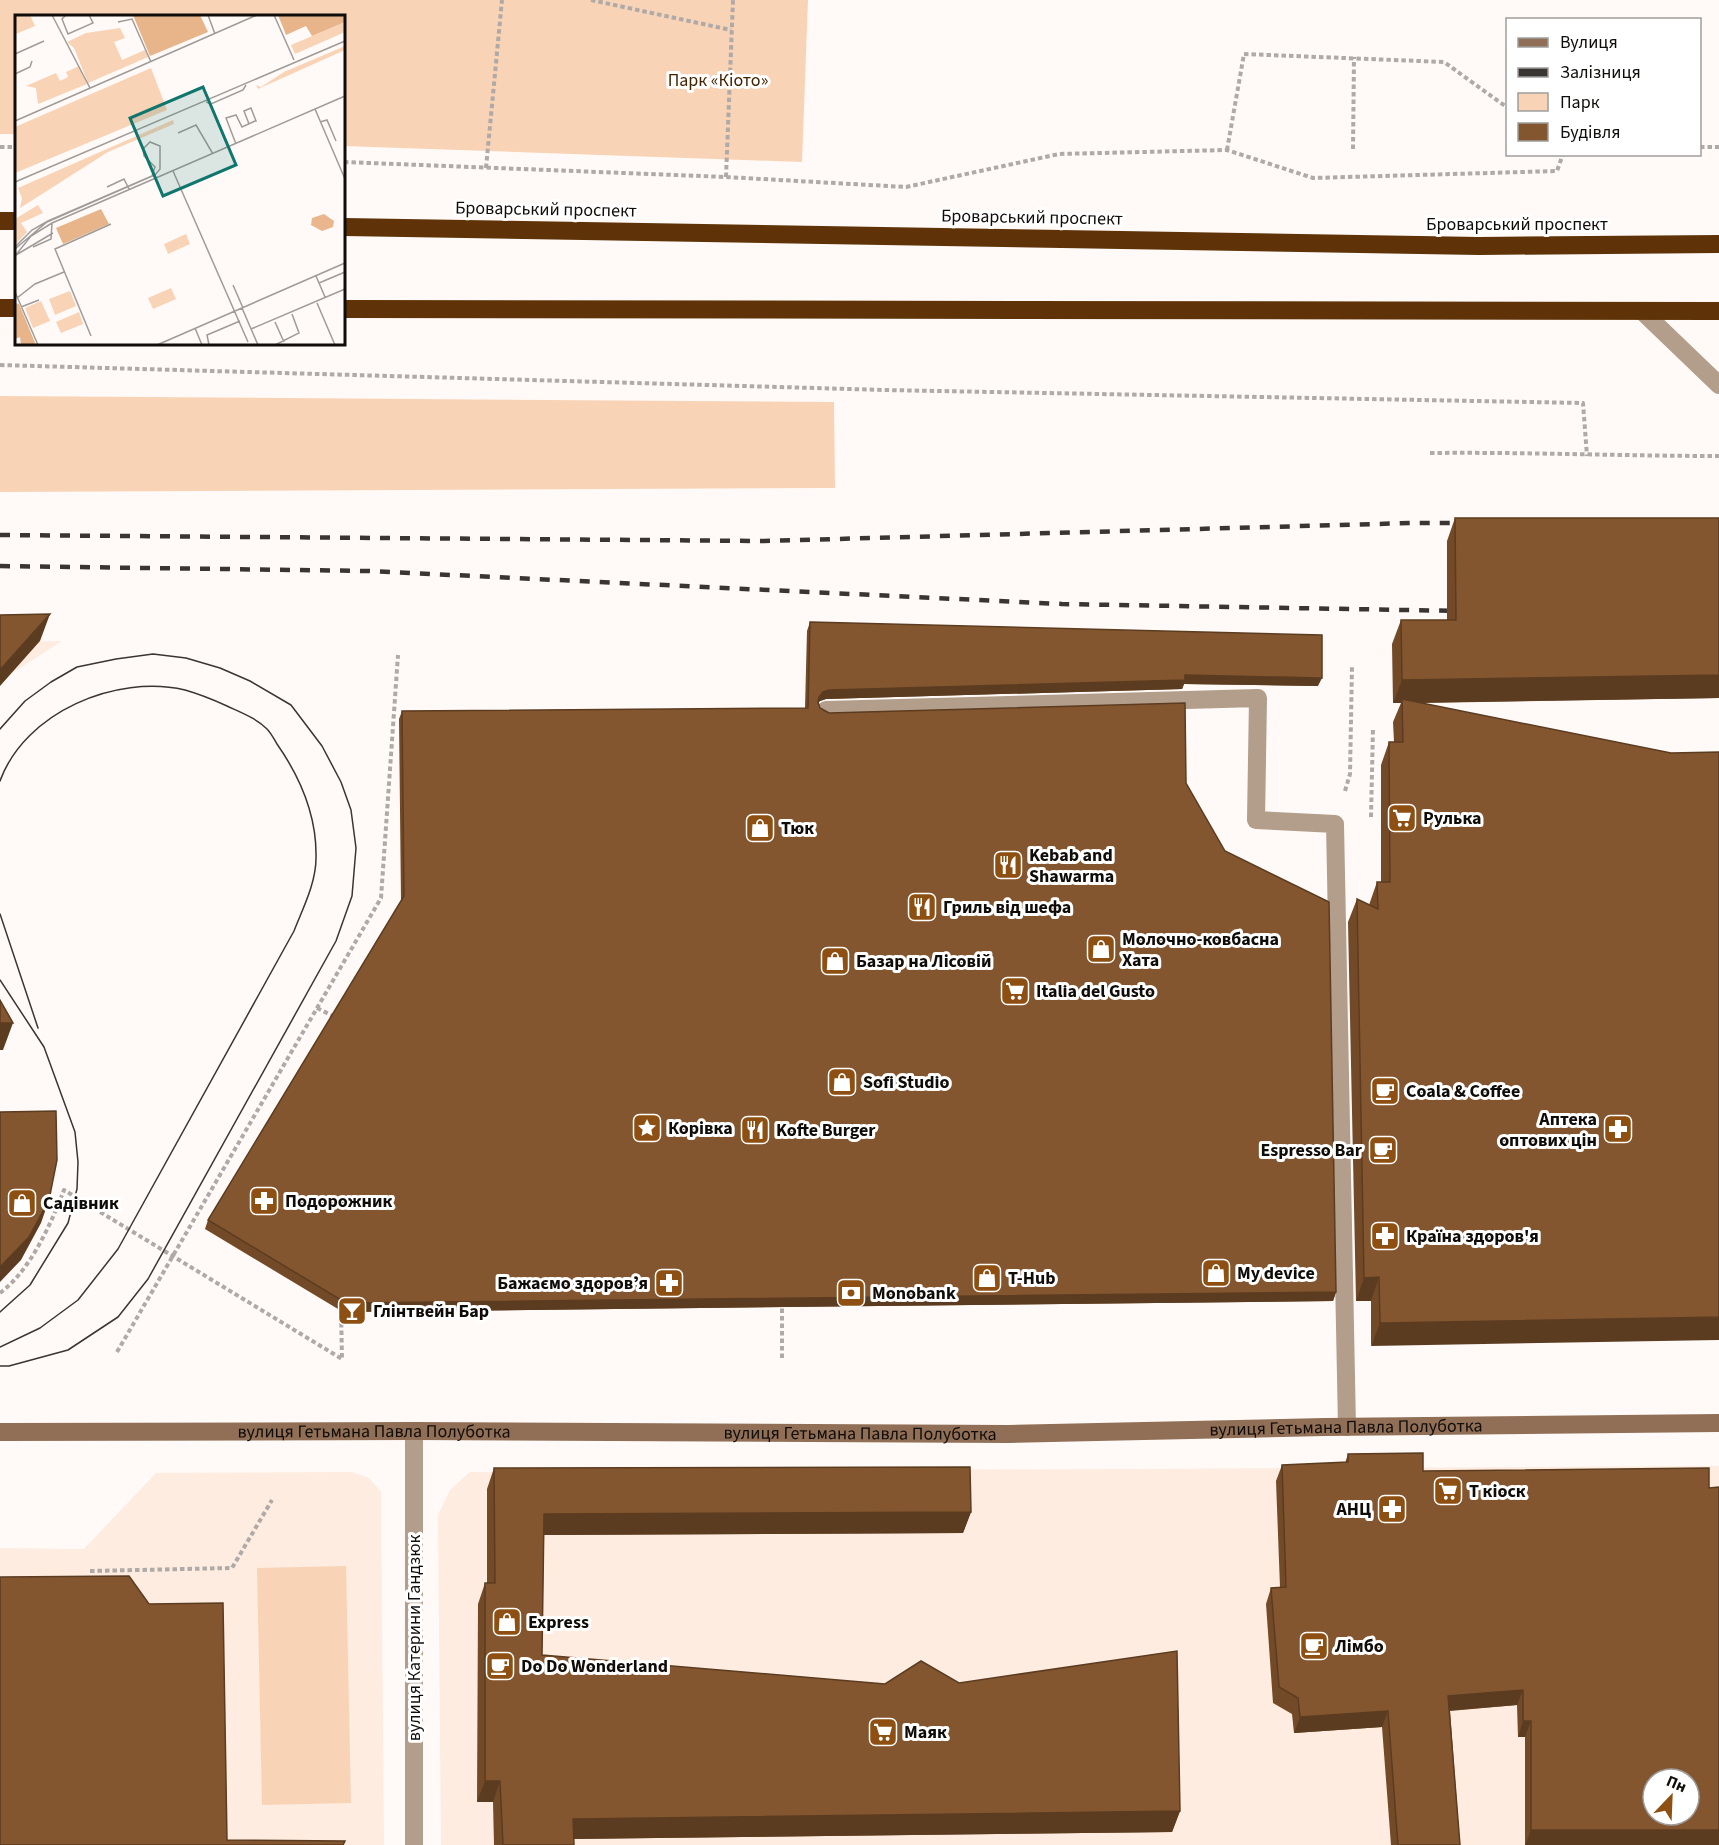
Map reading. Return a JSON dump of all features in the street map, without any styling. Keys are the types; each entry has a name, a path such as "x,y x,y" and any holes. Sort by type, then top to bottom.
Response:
{"highway":[{"name":"Броварський проспект","path":"345,227 1479,246 1719,244"},
{"path":"345,309 1719,311"}],"street":[{"path":"1641,311 1719,385"},
{"path":"826,710 1258,698 1256,820 1335,824 1347,1427"},
{"name":"вулиця Гетьмана Павла Полуботка","path":"0,1432 414,1431 1009,1434 1719,1423"},
{"name":"вулиця Катерини Гандзюк","path":"414,1431 414,1845"}],"path":[{"path":"486,168 502,0"},
{"path":"591,0 731,30"},
{"path":"726,177 733,0"},
{"path":"1227,150 1244,54 1444,62 1506,107"},
{"path":"1353,149 1354,57"},
{"path":"1701,147 1719,147"},
{"path":"345,162 726,177 906,188 1059,154 1227,150 1313,178 1557,171 1562,156"},
{"path":"0,365 897,390 1583,403 1587,456"},
{"path":"1430,453 1542,452 1587,456 1719,456"},
{"path":"117,1352 381,898 398,655"},
{"path":"1350,774 1352,666"},
{"path":"1335,824 1371,825 1373,728"},
{"path":"317,1008 343,1022"},
{"path":"0,1293 6,1289 30,1259 48,1231 64,1190 342,1359 340,1310 343,1303"},
{"path":"782,1296 782,1358"},
{"path":"90,1571 232,1568 272,1500"}],"shaded area":[{"path":"62,641 12,673 0,686 0,642"},
{"path":"1719,1466 1719,1845 441,1845 438,1515 450,1490 470,1472"},
{"path":"352,1472 369,1478 381,1492 384,1845 0,1845 0,1548 84,1549 156,1473"}],"green space":[{"name":"Парк «Кіото»","path":"0,0 808,0 802,162 345,146 345,15 15,15 15,134 0,134"},
{"path":"0,396 834,402 835,488 0,492"},
{"path":"346,1566 351,1803 262,1805 257,1568"}],"building":[{"path":"1455,518 1719,518 1719,675 1402,680 1401,620 1456,620"},
{"path":"50,614 0,670 0,615"},
{"name":"Базар на Лісовій","path":"810,622 1322,635 1322,678 1185,675 1185,680 829,690 823,692 818,702 820,708 829,713 1185,703 1186,783 1225,851 1329,902 1336,1292 346,1303 208,1220 404,896 402,711 808,708"},
{"path":"1402,699 1671,753 1719,752 1719,1317 1380,1323 1379,1277 1364,1278 1357,899 1378,909 1377,882 1390,882 1389,742 1403,742"},
{"path":"0,1000 13,1023 0,1023"},
{"name":"Садівник","path":"56,1111 57,1160 49,1200 29,1237 0,1267 0,1112"},
{"path":"1423,1453 1423,1471 1709,1468 1709,1488 1719,1487 1719,1830 1531,1830 1531,1721 1523,1721 1523,1690 1448,1696 1460,1845 1398,1845 1388,1711 1300,1717 1298,1698 1279,1687 1271,1588 1286,1587 1282,1465 1348,1462 1348,1454"},
{"path":"970,1467 971,1512 544,1514 542,1655 885,1684 921,1661 959,1683 1177,1651 1180,1811 573,1819 574,1845 503,1845 500,1781 485,1781 485,1583 495,1583 494,1468"},
{"path":"129,1576 149,1604 223,1603 227,1840 345,1841 343,1845 0,1845 0,1577"}],"tram line":[{"path":"0,729 25,701 77,667 153,654 186,658 220,668 250,681 291,705 322,746 341,782 351,810 356,848 352,896 336,941 148,1279 118,1317 68,1350 9,1366 0,1366"},
{"path":"0,781 12,757 30,735 51,718 76,704 103,694 130,688 158,686 185,690 212,699 248,716 270,732 300,783 310,812 316,842 315,867 311,886 294,931 118,1249 78,1300 40,1328 0,1347"},
{"path":"0,914 38,1028"},
{"path":"0,980 44,1047 75,1132 78,1162 77,1189 68,1223 30,1285 0,1312"}],"railway":[{"path":"0,535 764,541 1470,523"},
{"path":"0,566 368,571 1062,604 1463,611"}],"place":[{"name":"Рулька","path":"1402,818"},
{"name":"Тюк","path":"760,828"},
{"name":"Kebab and Shawarma","path":"1008,865"},
{"name":"Гриль від шефа","path":"922,907"},
{"name":"Молочно-ковбасна Хата","path":"1101,949"},
{"name":"Базар на Лісовій","path":"835,961"},
{"name":"Italia del Gusto","path":"1015,991"},
{"name":"Sofi Studio","path":"842,1082"},
{"name":"Coala & Coffee","path":"1385,1091"},
{"name":"Корівка","path":"647,1128"},
{"name":"Аптека оптових цін","path":"1618,1129"},
{"name":"Kofte Burger","path":"755,1130"},
{"name":"Espresso Bar","path":"1383,1150"},
{"name":"Подорожник","path":"264,1201"},
{"name":"Садівник","path":"22,1203"},
{"name":"Країна здоров'я","path":"1385,1236"},
{"name":"My device","path":"1216,1273"},
{"name":"T-Hub","path":"987,1278"},
{"name":"Бажаємо здоровʼя","path":"669,1283"},
{"name":"Monobank","path":"851,1293"},
{"name":"Глінтвейн Бар","path":"352,1311"},
{"name":"Т кіоск","path":"1448,1491"},
{"name":"АНЦ","path":"1392,1509"},
{"name":"Express","path":"507,1622"},
{"name":"Лімбо","path":"1314,1646"},
{"name":"Do Do Wonderland","path":"500,1666"},
{"name":"Маяк","path":"883,1732"}]}
